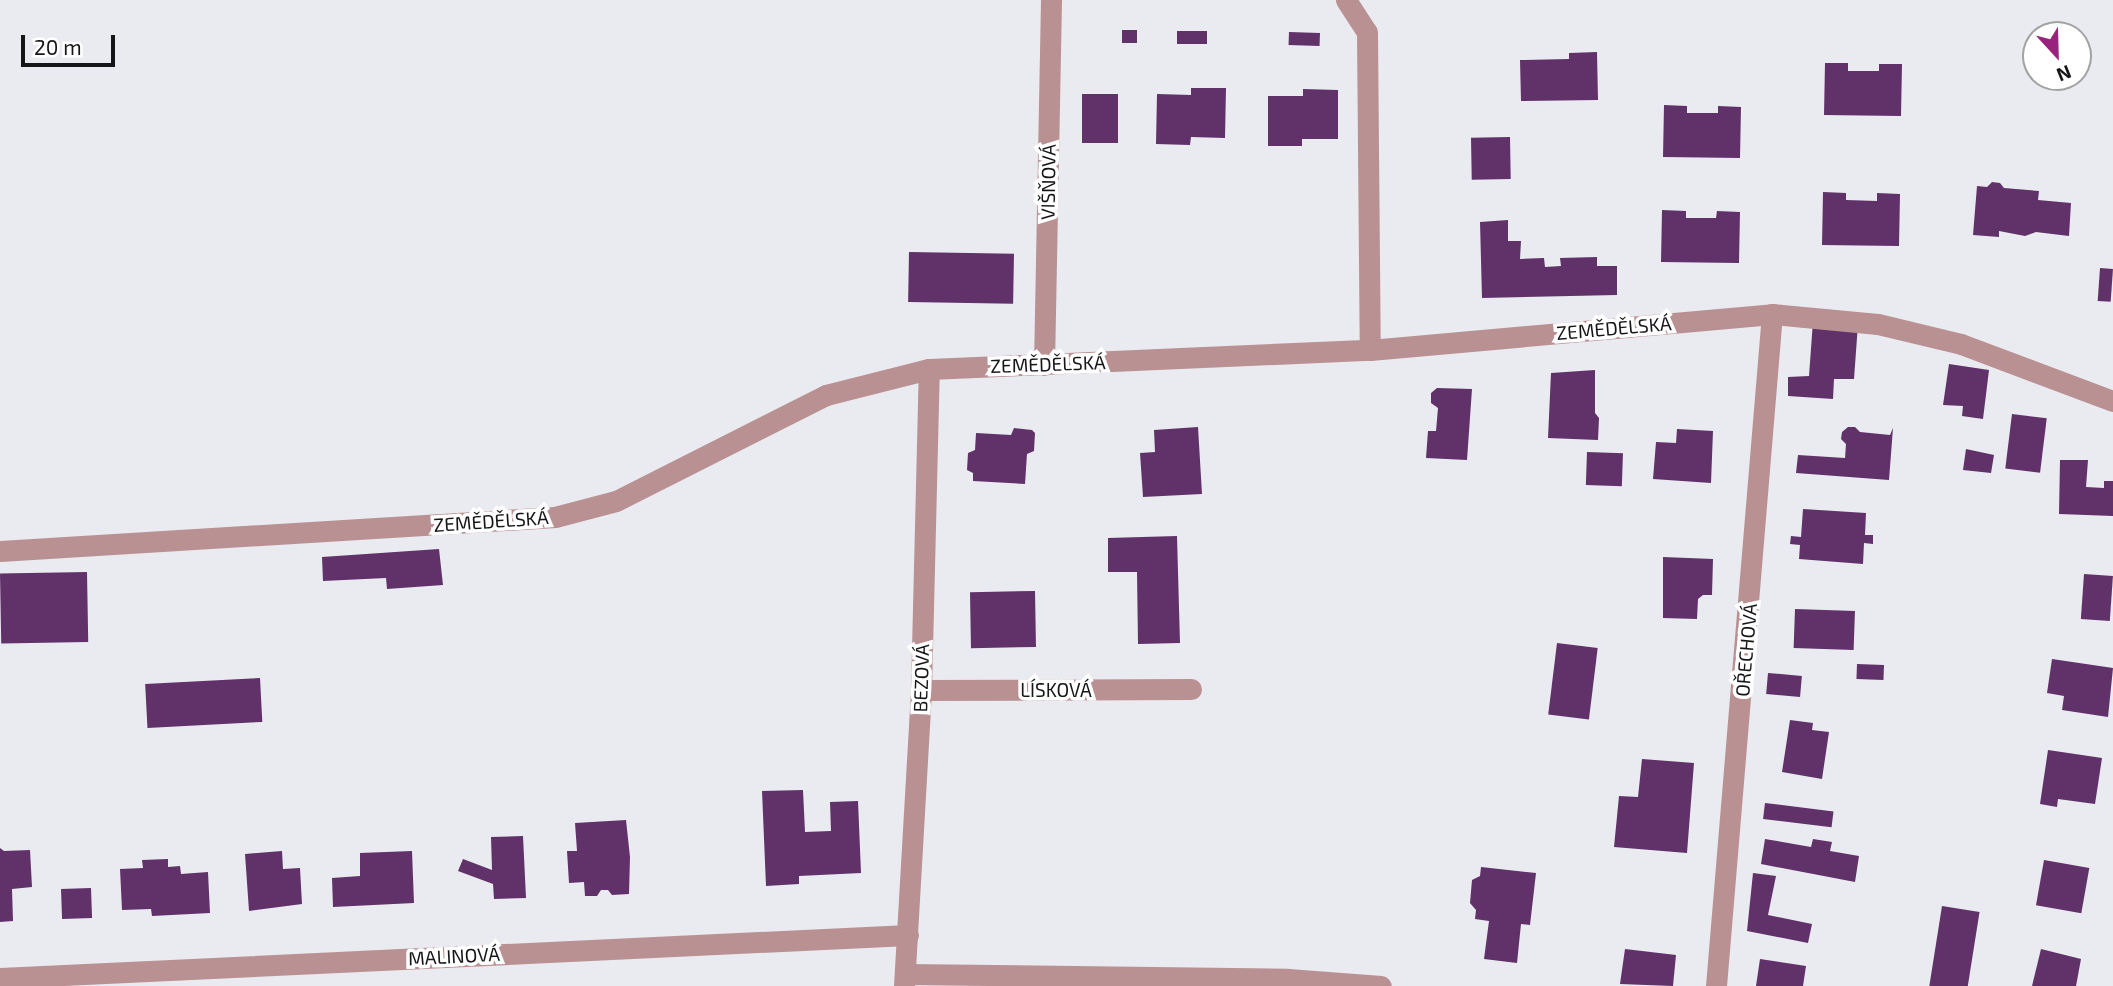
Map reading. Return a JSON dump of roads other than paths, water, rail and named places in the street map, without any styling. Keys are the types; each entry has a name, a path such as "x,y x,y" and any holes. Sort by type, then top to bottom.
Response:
{"street":[{"name":"VIŠŇOVÁ","path":"1045,365 1051,0"},
{"path":"1346,0 1367,32 1370,350"},
{"name":"ZEMĚDĚLSKÁ","path":"0,551 555,517 616,501 826,395 929,369 1370,350 1772,314 1878,324 1961,344 2113,401"},
{"name":"OŘECHOVÁ","path":"1716,986 1772,314"},
{"name":"BEZOVÁ","path":"904,980 922,690 929,369"},
{"name":"LÍSKOVÁ","path":"922,690 1191,689"},
{"name":"MALINOVÁ","path":"0,978 908,935"},
{"path":"904,980 1287,982 1381,986"}]}
